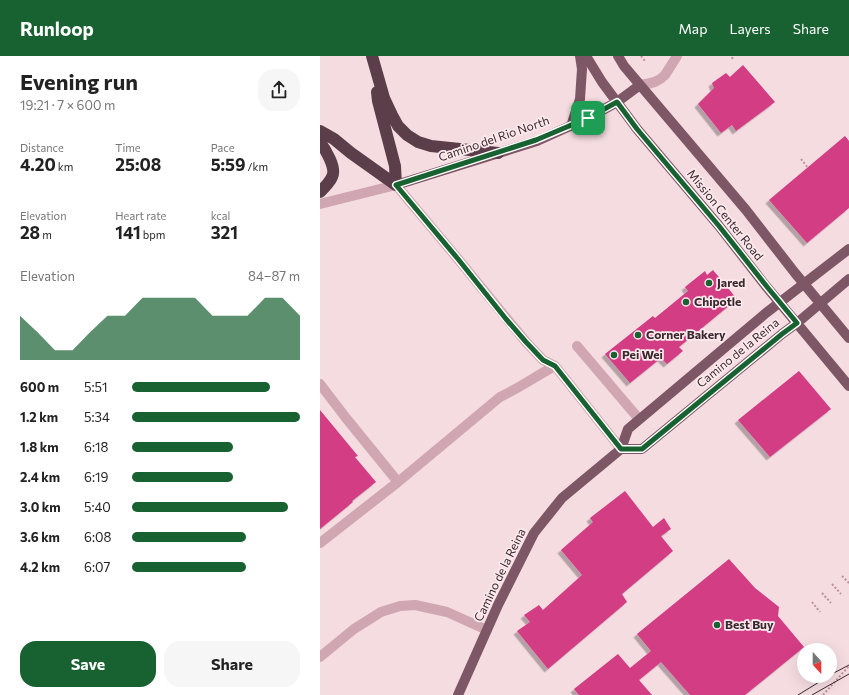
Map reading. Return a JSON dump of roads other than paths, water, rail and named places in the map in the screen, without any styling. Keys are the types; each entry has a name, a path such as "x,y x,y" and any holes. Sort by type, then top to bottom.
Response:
{"highway":[{"path":"372,56 384,98 398,126 407,135 418,142 431,146 498,153"},
{"path":"372,56 378,101 395,166 396,185"},
{"path":"320,132 334,139 396,185"},
{"path":"320,142 327,151 332,163 333,173 332,177 324,188 320,201"}],"main road":[{"path":"571,126 580,99 582,69 580,56"},
{"name":"Mission Center Road","path":"586,56 602,82 637,129 719,226 780,303 849,386"},
{"name":"Mission Center Road","path":"618,56 624,66 746,210 849,338"},
{"name":"Camino del Rio North","path":"396,185 498,153 571,126 617,102 640,85"},
{"name":"Camino de la Reina","path":"458,695 498,605 534,534 562,498 621,449 628,429 639,419 804,283 849,249"},
{"name":"Camino de la Reina","path":"621,449 642,449 849,279"}],"street":[{"name":"Camino del Rio North","path":"640,85 656,82 663,77 677,56"},
{"name":"Camino del Rio North","path":"320,201 396,185"},
{"path":"396,185 526,342 543,360 555,366 621,449"},
{"path":"577,346 639,419"},
{"path":"320,543 398,482 500,397 555,366"},
{"path":"320,384 398,482"},
{"path":"320,657 354,629 381,612 400,606 415,605 447,612 487,630"}],"tram line":[{"path":"837,671 849,665"},
{"path":"812,695 849,674"},
{"path":"798,695 818,683"}],"place":[{"name":"Jared","path":"709,283"},
{"name":"Chipotle","path":"686,302"},
{"name":"Corner Bakery","path":"638,335"},
{"name":"Pei Wei","path":"614,355"},
{"name":"Best Buy","path":"717,625"}]}
